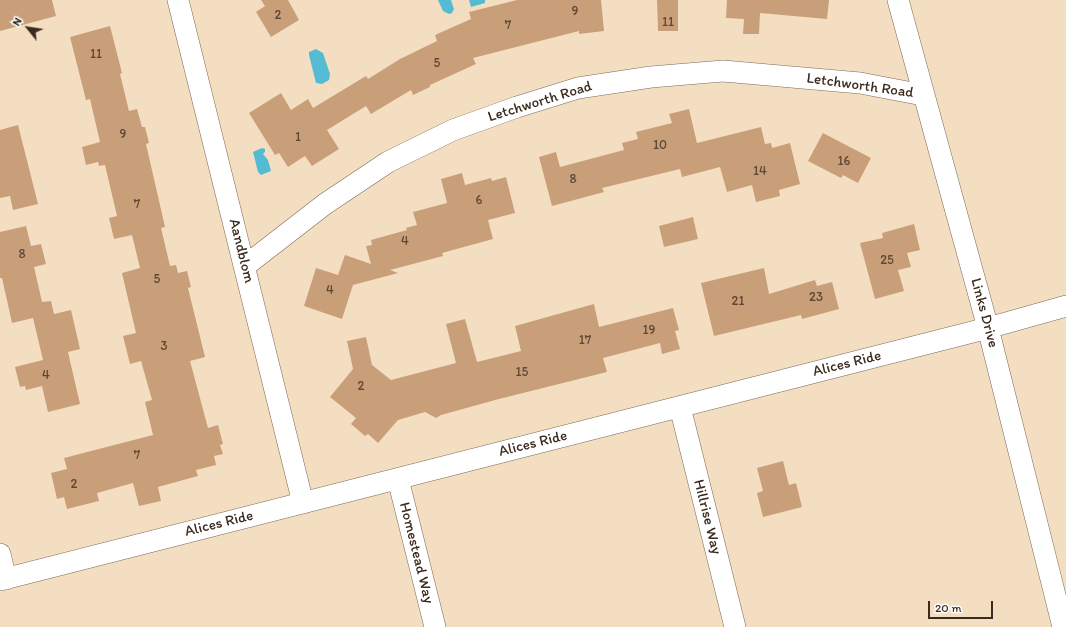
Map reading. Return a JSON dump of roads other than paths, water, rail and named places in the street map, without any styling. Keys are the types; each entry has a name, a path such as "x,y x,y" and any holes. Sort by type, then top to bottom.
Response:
{"street":[{"name":"Aandblom","path":"178,0 303,503"},
{"name":"Links Drive","path":"898,0 988,328 1063,627"},
{"name":"Letchworth Road","path":"245,266 325,204 388,162 453,130 517,107 578,88 651,77 723,71 860,83 923,95"},
{"name":"Alices Ride","path":"3,579 988,328 1066,306"},
{"name":"Hillrise Way","path":"680,406 735,627"},
{"name":"Homestead Way","path":"398,479 435,627"},
{"path":"0,554 3,579"}],"water":[{"path":"438,0 451,0 454,9 452,13 449,14 443,11"},
{"path":"469,0 485,0 485,3 471,7"},
{"path":"316,49 323,53 330,74 329,80 322,84 316,83 309,55 309,52"},
{"path":"262,148 265,149 263,154 268,160 271,171 261,175 258,172 253,152"}]}
